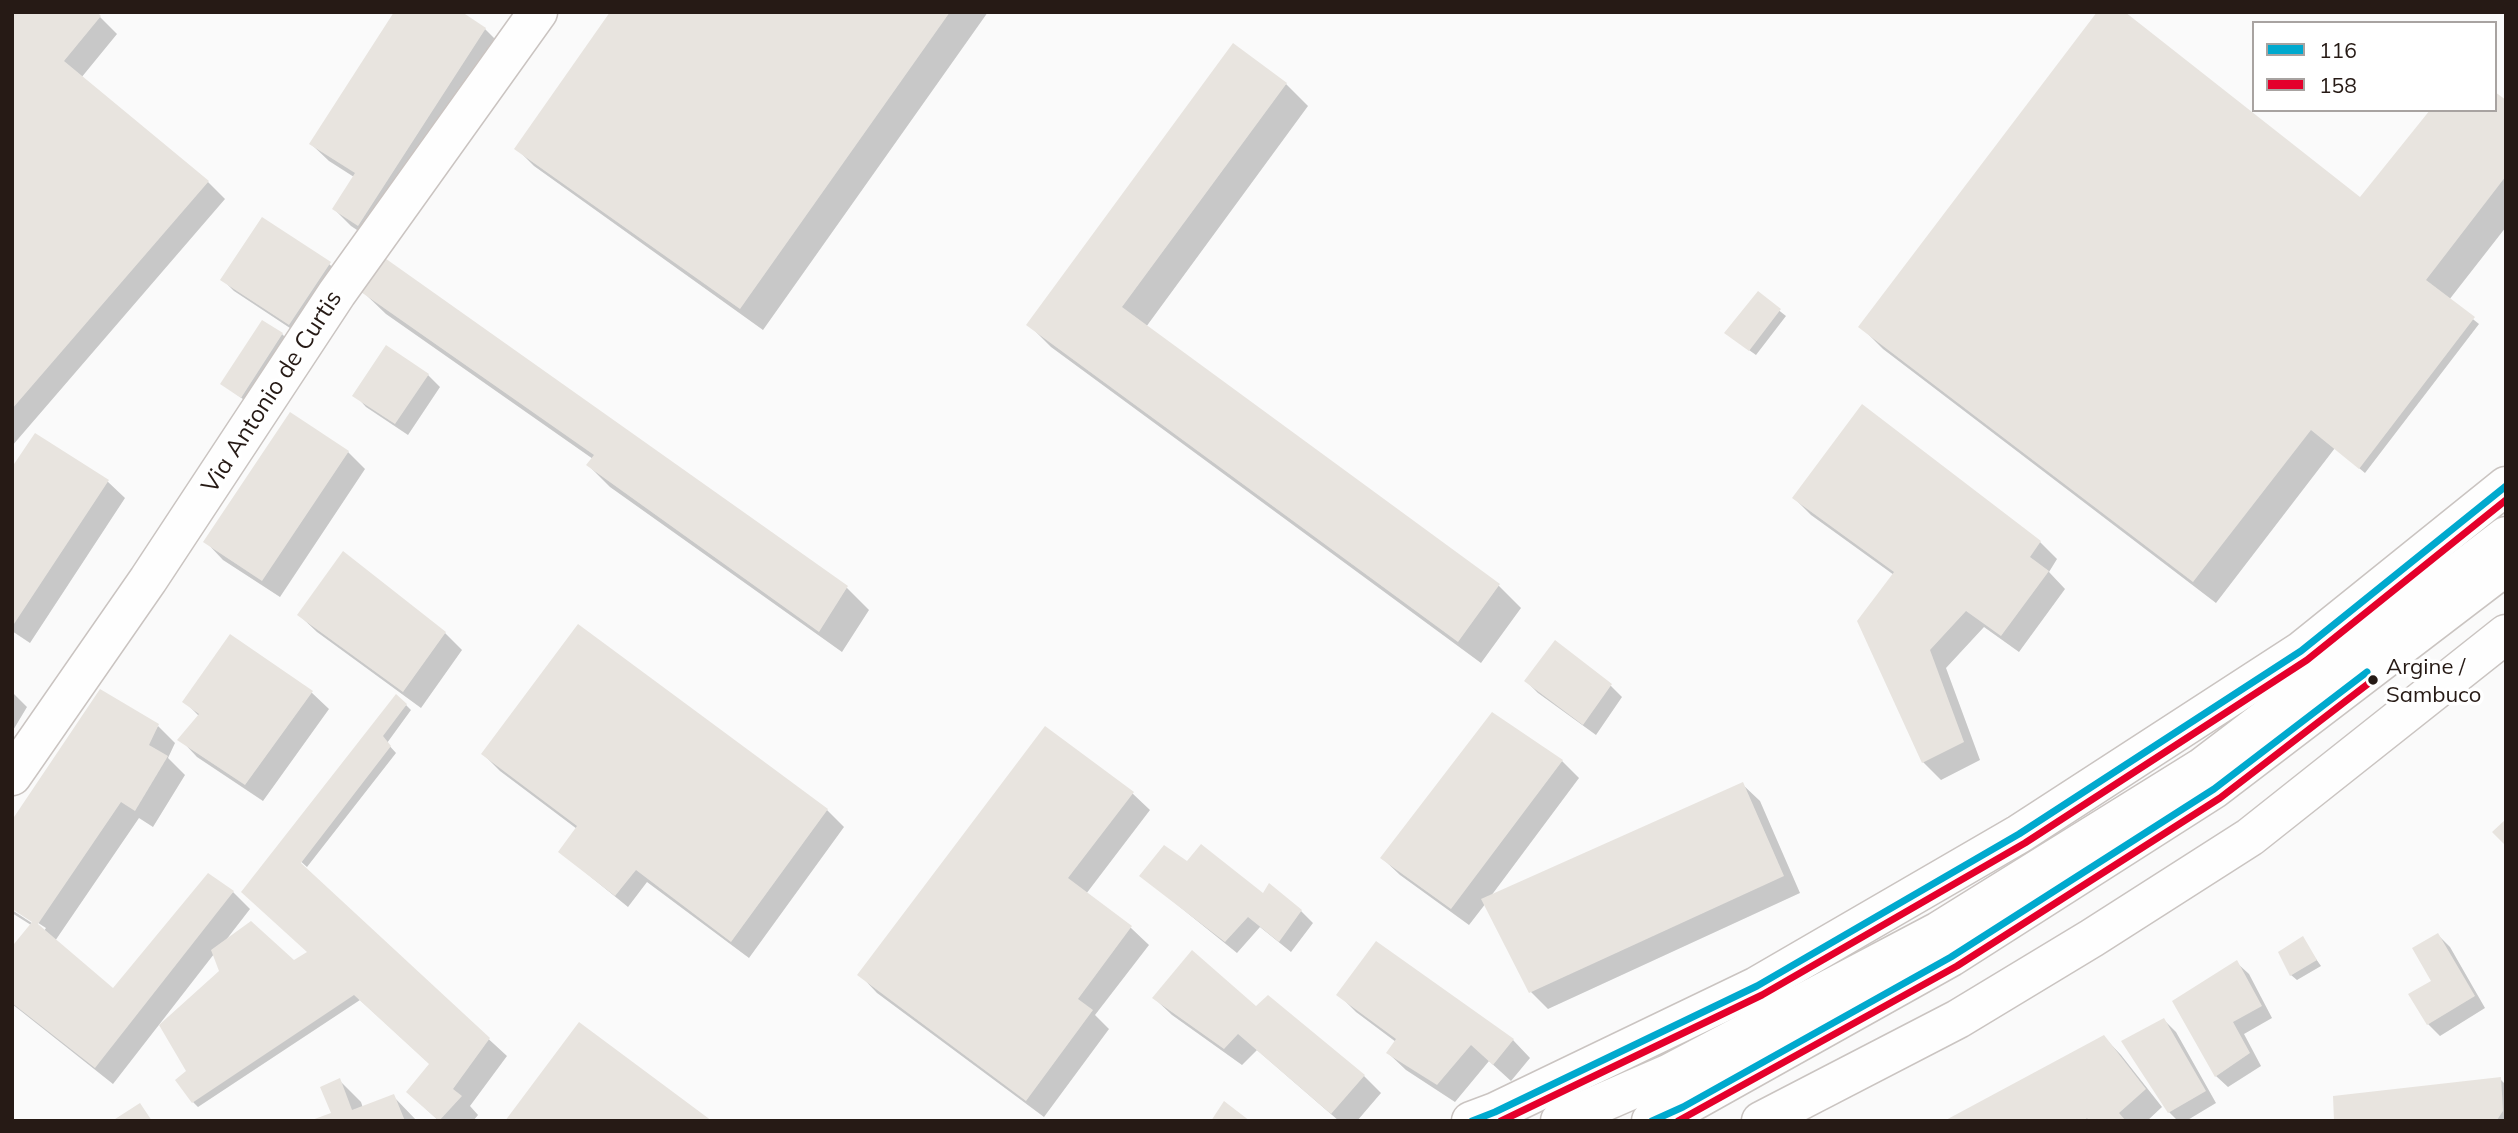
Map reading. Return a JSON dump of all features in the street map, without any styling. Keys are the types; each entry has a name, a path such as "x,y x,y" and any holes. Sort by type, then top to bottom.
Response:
{"main road":[{"name":"Via Antonio de Curtis","path":"12,776 148,580 337,293 538,12"},
{"path":"1471,1121 1495,1112 1757,986 2019,834 2301,652 2506,486"},
{"path":"1560,1121 1668,1074 1951,923 2201,768 2506,536"},
{"path":"1651,1121 1683,1107 1951,957 2214,789 2506,566"},
{"path":"1761,1121 1958,1019 2092,938 2249,837 2506,634"}],"building":[{"path":"12,12 97,12 101,16 64,61 209,181 12,409"},
{"path":"394,12 462,12 486,28 358,226 332,209 355,173 309,144"},
{"path":"610,12 950,12 740,309 514,149"},
{"path":"2097,12 2125,12 2360,197 2428,112 2497,112 2497,93 2506,100 2506,176 2426,280 2475,317 2359,469 2311,430 2193,582 1858,327"},
{"path":"1233,43 1287,83 1122,307 1500,584 1458,642 1026,325"},
{"path":"262,217 331,262 289,325 220,280"},
{"path":"382,256 848,586 819,632 586,465 594,455 361,292"},
{"path":"1758,291 1781,309 1749,351 1724,333"},
{"path":"262,320 283,333 241,398 220,384"},
{"path":"386,345 429,374 395,424 352,396"},
{"path":"1862,404 2041,541 2030,557 2049,571 2001,636 1966,611 1930,650 1964,742 1922,763 1857,621 1894,572 1792,498"},
{"path":"290,412 349,451 262,581 203,542"},
{"path":"35,433 109,480 12,627 12,467"},
{"path":"343,551 446,632 403,692 297,615"},
{"path":"578,624 828,809 731,942 636,870 615,896 558,852 577,826 481,754"},
{"path":"230,634 313,691 245,785 177,740 199,714 182,702"},
{"path":"1555,640 1612,684 1583,725 1524,681"},
{"path":"100,689 159,724 149,745 168,756 135,811 121,802 38,924 113,988 208,873 234,891 95,1068 12,1003 12,943 14,944 32,922 12,909 12,820"},
{"path":"396,694 407,704 383,736 391,746 301,863 490,1038 453,1089 462,1096 439,1121 406,1092 429,1064 354,995 192,1103 175,1080 186,1071 159,1025 219,971 211,950 251,921 294,960 307,952 241,892"},
{"path":"1492,712 1563,760 1451,909 1380,858"},
{"path":"1045,726 1134,792 1068,878 1132,926 1078,999 1093,1010 1026,1101 857,975"},
{"path":"1743,782 1784,876 1529,993 1481,899"},
{"path":"2506,819 2506,846 2492,832"},
{"path":"1201,844 1263,893 1269,883 1302,910 1279,942 1248,917 1225,942 1139,876 1164,845 1187,861"},
{"path":"2438,933 2475,996 2427,1025 2408,994 2431,981 2412,948"},
{"path":"2303,936 2317,960 2290,976 2278,952"},
{"path":"1376,941 1514,1039 1493,1065 1471,1045 1437,1085 1386,1053 1396,1039 1336,995"},
{"path":"1192,950 1256,1006 1268,995 1365,1075 1331,1114 1238,1034 1224,1049 1152,998"},
{"path":"2237,960 2262,1006 2233,1022 2250,1053 2215,1077 2172,1001"},
{"path":"2164,1018 2206,1091 2168,1113 2121,1041"},
{"path":"579,1022 712,1121 505,1121"},
{"path":"2104,1035 2146,1089 2119,1113 2126,1121 2089,1121 2087,1118 2084,1121 1944,1121"},
{"path":"2501,1077 2503,1111 2497,1120 2334,1121 2333,1096"},
{"path":"340,1078 352,1110 394,1094 405,1121 309,1121 331,1113 320,1087"},
{"path":"1224,1101 1250,1121 1211,1121"},
{"path":"140,1103 152,1121 112,1121"}],"transit line":[{"name":"116","path":"1472,1121 1757,986 2019,834 2301,651 2506,486"},
{"name":"158","path":"1501,1121 1762,995 2025,843 2307,660 2506,500"},
{"name":"116","path":"1652,1121 1683,1107 1951,957 2214,789 2367,672"},
{"name":"158","path":"1678,1121 1957,966 2220,798 2373,680"}],"place":[{"name":"Argine / Sambuco","path":"2373,680"}]}
